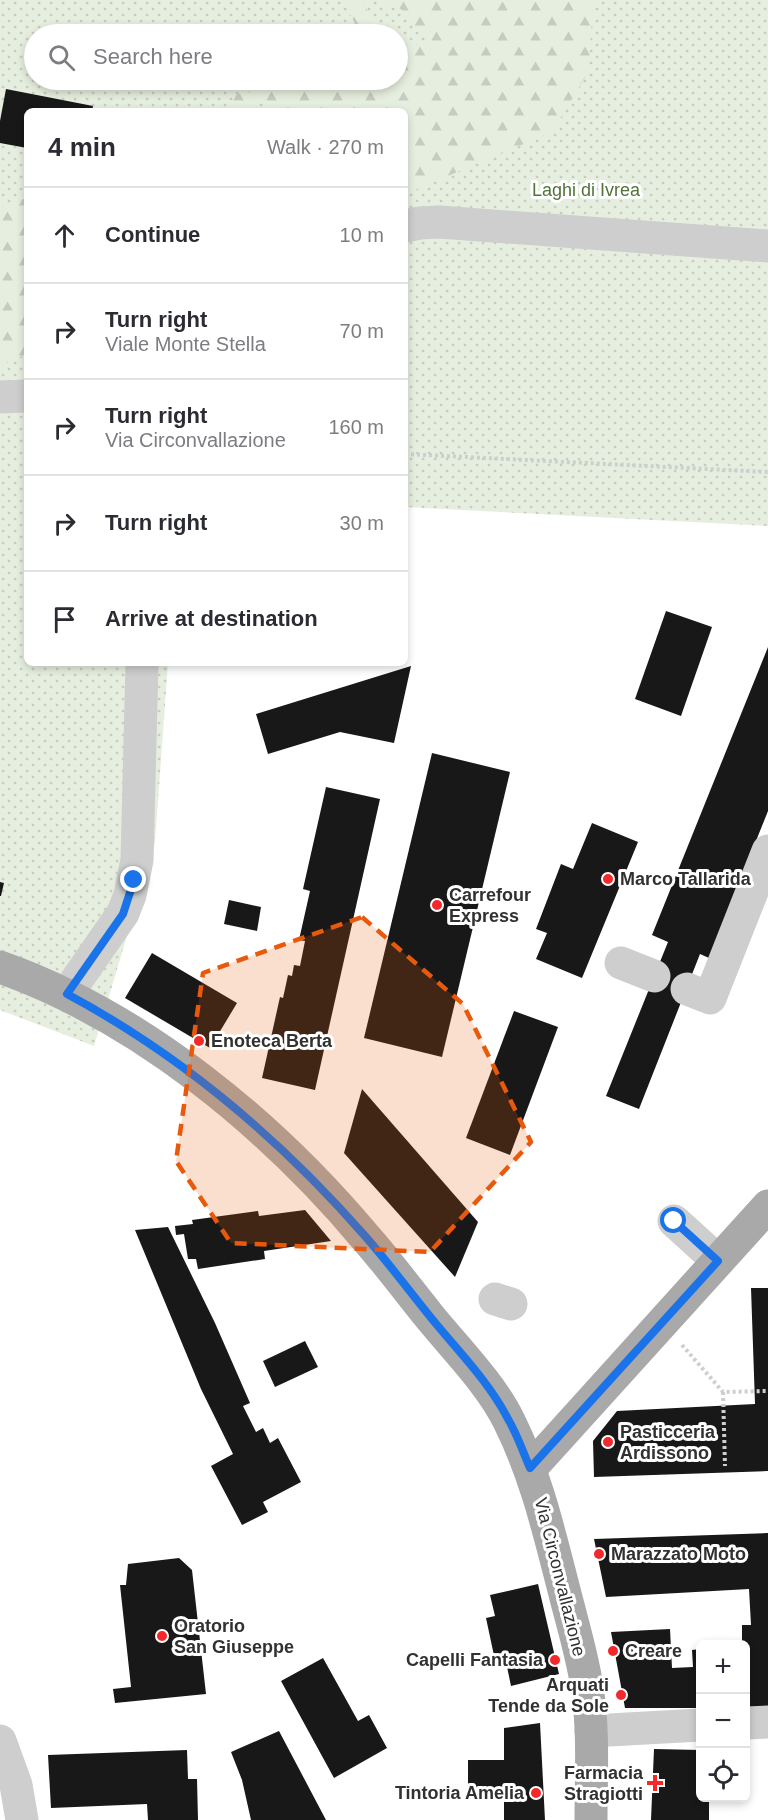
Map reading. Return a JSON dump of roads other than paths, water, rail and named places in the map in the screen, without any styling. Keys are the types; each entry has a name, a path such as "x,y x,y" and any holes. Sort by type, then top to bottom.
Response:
{"main road":[{"name":"Via Circonvallazione","path":"0,967 67,994 138,1035 233,1106 318,1186 366,1237 486,1385 508,1418 530,1468 544,1510 578,1647 587,1687 591,1731 591,1820"},
{"path":"530,1468 768,1206"}],"street":[{"path":"408,225 439,222 768,246"},
{"path":"0,397 24,396"},
{"path":"67,994 123,914 134,880 137,860 142,666"},
{"path":"687,989 710,998 768,851"},
{"path":"621,963 654,976"},
{"path":"674,1221 718,1261"},
{"path":"750,1723 768,1722"},
{"path":"591,1731 696,1725"},
{"path":"0,1741 16,1785 22,1820"}],"place":[{"name":"Marco Tallarida","path":"608,879"},
{"name":"Carrefour Express","path":"437,905"},
{"name":"Enoteca Berta","path":"199,1041"},
{"name":"Pasticceria Ardissono","path":"608,1442"},
{"name":"Marazzato Moto","path":"599,1554"},
{"name":"Oratorio San Giuseppe","path":"162,1636"},
{"name":"Creare","path":"613,1651"},
{"name":"Capelli Fantasia","path":"555,1660"},
{"name":"Arquati Tende da Sole","path":"621,1695"},
{"name":"Farmacia Stragiotti","path":"655,1783"},
{"name":"Tintoria Amelia","path":"536,1793"}],"park label":[{"name":"Laghi di Ivrea","path":"586,190"}]}
